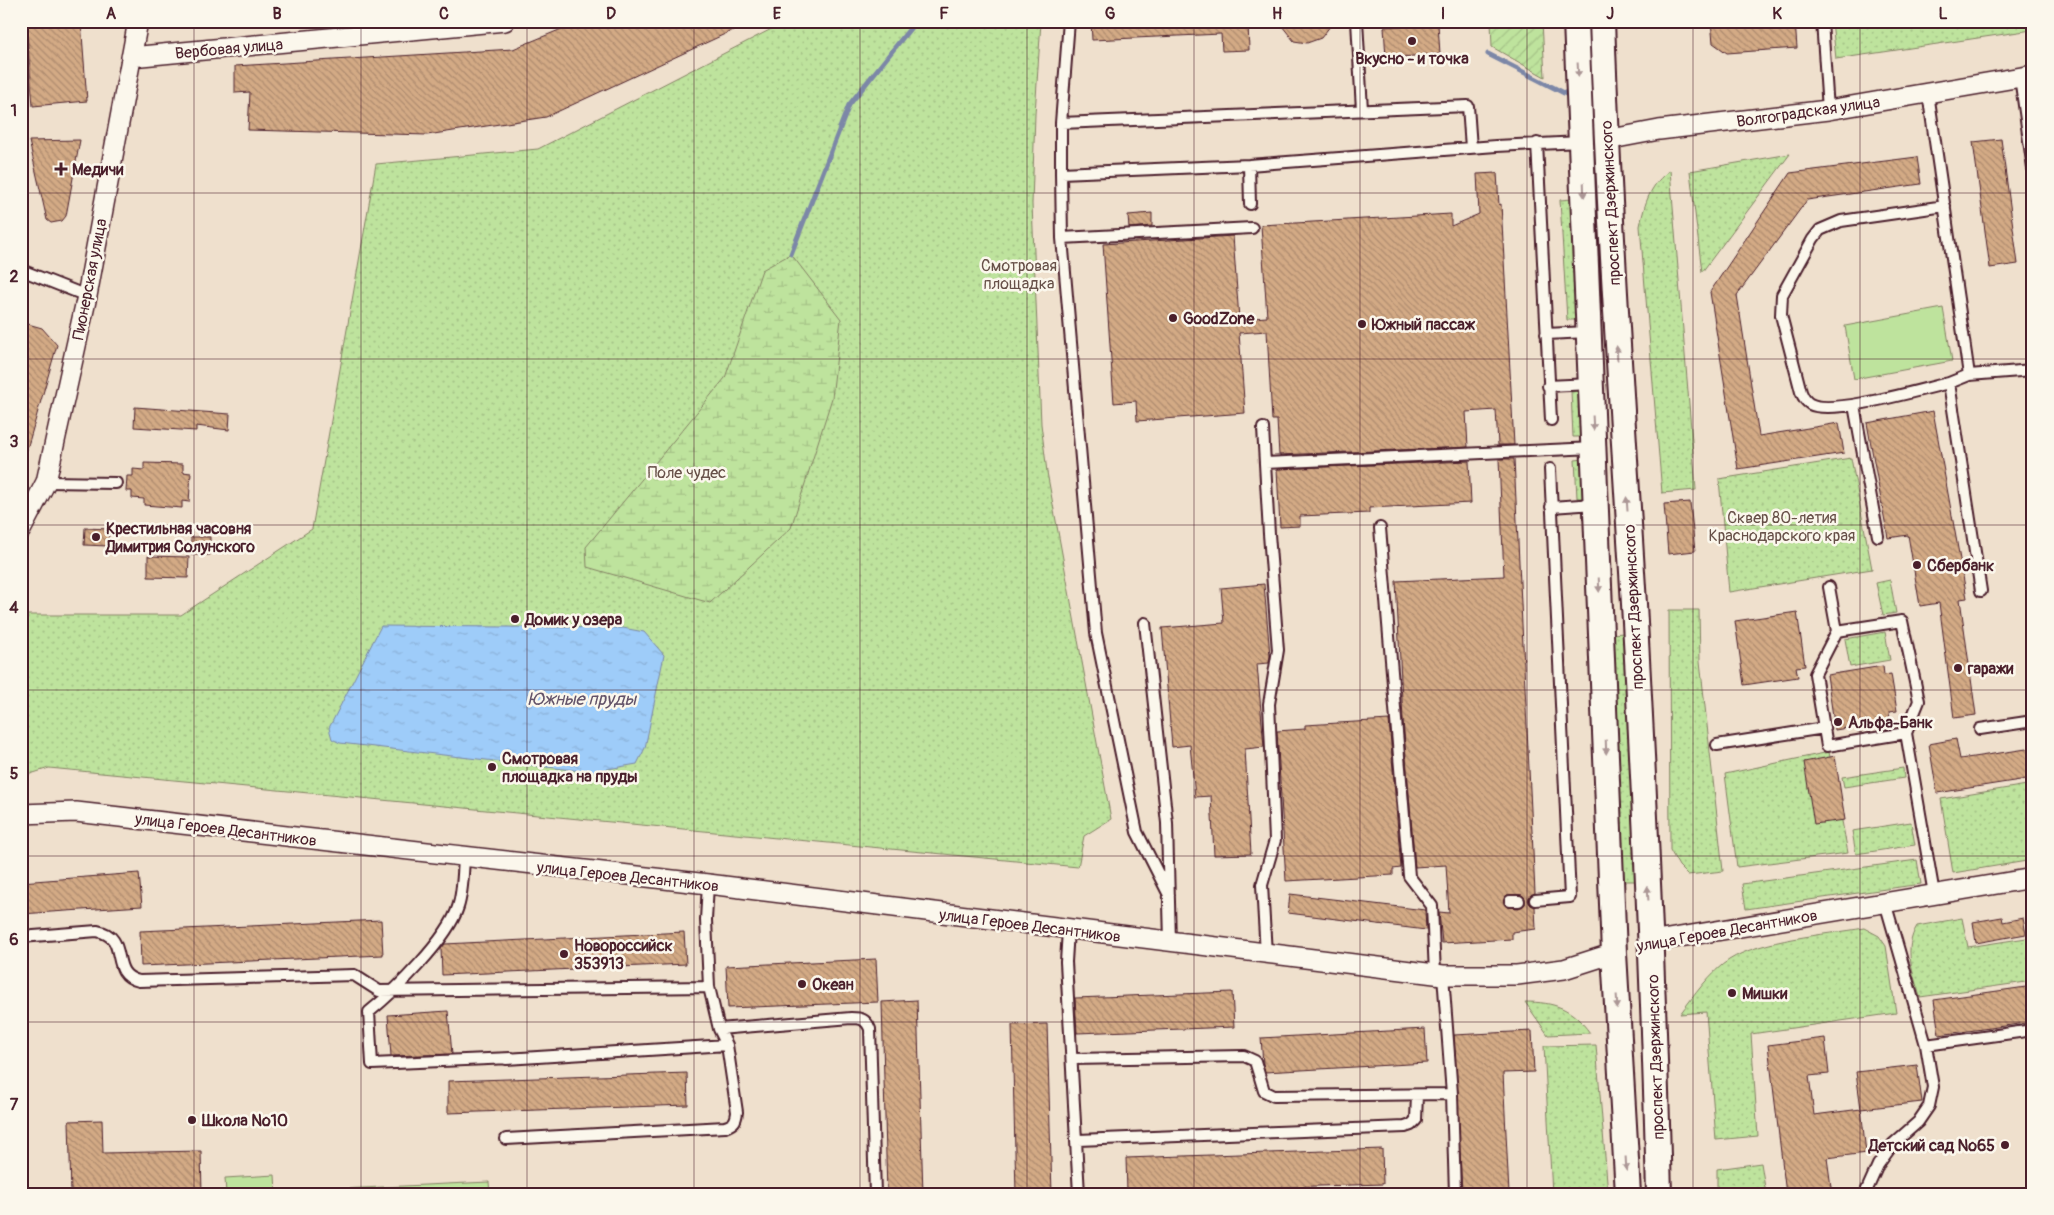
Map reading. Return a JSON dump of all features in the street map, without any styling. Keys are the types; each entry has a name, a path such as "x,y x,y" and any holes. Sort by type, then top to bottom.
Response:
{"street":[{"name":"Пионерская улица","path":"21,530 46,482 87,296 138,21"},
{"name":"Вербовая улица","path":"131,57 425,25 505,21"},
{"name":"проспект Дзержинского","path":"1576,21 1614,953 1628,1194"},
{"name":"проспект Дзержинского","path":"1602,21 1606,140 1620,402 1634,603 1650,942 1659,1194"},
{"name":"Волгоградская улица","path":"1582,142 1606,140 1659,130 1828,110 2026,76"},
{"name":"улица Героев Десантников","path":"21,814 76,812 708,884 1068,930 1439,974 1517,975 1564,969 1650,942 2033,878"}],"lane":[{"path":"1069,21 1061,123 1062,238 1096,632 1137,832 1169,895"},
{"path":"1357,21 1362,110"},
{"path":"1822,21 1828,110"},
{"path":"2026,76 2033,169"},
{"path":"1928,93 1969,375"},
{"path":"1061,123 1468,106 1471,148"},
{"path":"1061,173 1249,165 1538,143 1582,142"},
{"path":"1538,143 1551,420"},
{"path":"1249,165 1250,204"},
{"path":"1944,206 1840,221 1830,224 1813,239 1784,290 1780,305 1804,399 1811,405 1819,406 1854,405 1948,383 1969,375 2033,370"},
{"path":"1062,238 1252,228"},
{"path":"21,270 87,296"},
{"path":"1546,334 1589,332"},
{"path":"1948,383 1981,591"},
{"path":"1548,386 1591,384"},
{"path":"1854,405 1878,536"},
{"path":"1264,428 1278,650 1269,704 1274,840 1262,885 1266,954"},
{"path":"1265,463 1594,448"},
{"path":"1535,900 1570,897 1550,469"},
{"path":"46,482 116,483"},
{"path":"1552,507 1596,504"},
{"path":"1380,528 1409,876 1432,906 1452,1094 1455,1194"},
{"path":"1829,587 1837,631 1815,674 1827,746 1906,733"},
{"path":"1837,631 1902,622 1920,701 1906,733 1934,894"},
{"path":"1145,623 1167,823 1170,942"},
{"path":"1980,729 2033,721"},
{"path":"1718,744 1824,728"},
{"path":"464,857 458,907 449,927 395,991 369,1012 372,1064 511,1058"},
{"path":"506,1139 725,1127 737,1119 727,1046 718,1029 709,987 706,920 708,884"},
{"path":"1865,1194 1878,1165 1893,1144 1918,1122 1929,1106 1933,1087 1926,1045 1885,902"},
{"path":"1068,930 1066,962 1078,1140 1079,1194"},
{"path":"21,937 97,931 106,932 113,938 117,946 124,974 131,979 139,981 354,975 378,992 709,987"},
{"path":"718,1029 851,1018 861,1018 867,1022 870,1029 875,1194"},
{"path":"1926,1045 2033,1030"},
{"path":"492,1059 727,1046"},
{"path":"1072,1059 1244,1056 1255,1061 1264,1091 1274,1096 1452,1094"},
{"path":"1078,1140 1405,1128 1412,1126 1416,1120 1416,1095"}],"green space":[{"name":"Поле чудес","path":"787,21 1041,21 1032,204 1041,424 1047,472 1111,819 1084,836 1078,867 49,768 21,777 21,615 181,615 312,529 376,164 538,149"},
{"path":"1491,21 1542,21 1545,77 1492,47"},
{"path":"1832,21 2031,21 2032,30 1836,59"},
{"path":"1790,154 1702,272 1690,171"},
{"path":"1670,170 1696,490 1662,493 1640,226 1649,195 1663,176"},
{"path":"1572,199 1579,320 1567,320 1560,200"},
{"path":"791,254 841,319 832,398 791,528 710,603 587,567 586,547 725,378 762,270"},
{"path":"1943,308 1952,361 1854,379 1845,326"},
{"path":"1571,391 1582,391 1584,437 1573,437"},
{"name":"Сквер 80-летия Краснодарского края","path":"1851,458 1872,569 1729,592 1719,479"},
{"path":"1584,459 1586,498 1577,498 1575,460"},
{"path":"1890,580 1896,613 1883,615 1876,583"},
{"path":"1669,610 1699,610 1700,661 1723,871 1688,875 1679,866 1670,850"},
{"path":"1885,632 1890,660 1850,667 1845,639"},
{"path":"1624,633 1635,881 1623,881 1611,634"},
{"path":"1829,752 1848,853 1737,867 1725,774"},
{"path":"1903,768 1904,778 1844,787 1842,777"},
{"path":"2033,784 2033,860 1953,873 1941,799"},
{"path":"1911,822 1915,845 1856,854 1852,831"},
{"path":"1917,860 1921,884 1746,909 1742,884"},
{"path":"1962,918 1968,947 2033,937 2033,981 1920,997 1912,970 1910,952 1913,935 1917,926"},
{"path":"1864,928 1879,936 1886,946 1896,1013 1751,1034 1758,1136 1716,1140 1706,1012 1680,1014 1722,965 1743,953 1776,942"},
{"path":"1525,1002 1545,1003 1562,1008 1583,1024 1590,1033 1548,1035"},
{"path":"1596,1045 1608,1194 1552,1194 1544,1046"},
{"path":"1761,1163 1766,1194 1717,1194 1717,1169"},
{"path":"275,1175 276,1192 489,1182 490,1194 226,1194 225,1178"}],"water":[{"name":"Южные пруды","path":"381,626 623,628 644,632 664,655 645,748 637,764 590,772 340,743 332,739 329,728"}],"building":[{"path":"26,21 81,21 87,101 33,106"},
{"path":"581,21 753,21 546,117 427,135 248,130 250,92 235,93 235,66 513,49"},
{"path":"1091,21 1248,21 1249,50 1222,51 1221,34 1092,40"},
{"path":"1278,21 1334,21 1321,38 1307,43 1294,41"},
{"path":"1711,21 1795,21 1797,48 1727,53 1713,43"},
{"name":"Вкусно - и точка","path":"1438,24 1440,54 1386,58 1384,27"},
{"path":"2001,139 2018,264 1990,268 1973,142"},
{"path":"80,140 66,216 62,221 51,223 47,220 29,141"},
{"path":"1917,157 1921,184 1807,200 1737,295 1759,436 1839,423 1844,453 1738,469 1710,292 1790,173"},
{"path":"1497,173 1499,205 1501,204 1514,445 1498,445 1496,410 1466,412 1468,447 1279,455 1277,420 1272,420 1267,331 1239,333 1245,413 1137,421 1136,401 1114,403 1103,244 1233,236 1239,319 1267,317 1261,225 1451,214 1451,226 1479,214 1477,174"},
{"path":"1152,213 1152,226 1129,228 1128,215"},
{"path":"21,322 42,328 57,345 25,456 21,455"},
{"path":"135,407 230,414 229,430 196,426 196,431 134,427"},
{"path":"1933,411 1967,598 1960,599 1976,715 1954,718 1939,603 1920,606 1908,535 1888,538 1867,423"},
{"path":"1499,459 1514,459 1535,893 1528,900 1535,907 1536,929 1512,932 1512,939 1442,943 1439,912 1449,913 1446,865 1415,867 1403,720 1396,581 1504,576","holes":["1507,895 1522,895 1525,898 1525,904 1519,908 1507,907 1503,901"]},
{"path":"1469,461 1471,503 1369,508 1369,513 1300,516 1300,526 1280,527 1277,469"},
{"path":"144,463 183,464 183,472 191,473 189,502 182,501 182,508 144,505 144,499 132,498 132,491 126,491 127,476 133,476 133,469 144,470"},
{"path":"1690,502 1695,551 1668,554 1664,504"},
{"name":"Крестильная часовня Димитрия Солунского","path":"85,528 109,529 108,546 84,545"},
{"path":"191,537 210,537 210,555 191,555"},
{"path":"148,556 189,557 188,578 148,577"},
{"path":"1264,584 1270,656 1269,663 1257,664 1264,747 1245,749 1251,854 1214,855 1211,796 1195,797 1190,745 1172,747 1162,628 1224,623 1221,588"},
{"path":"1797,612 1805,666 1796,667 1798,677 1744,685 1735,621"},
{"path":"1883,666 1884,675 1891,674 1897,711 1889,712 1890,721 1835,730 1827,675"},
{"path":"1389,720 1401,868 1393,869 1393,875 1286,881 1277,731 1305,729 1305,725"},
{"path":"1956,739 1960,759 2033,748 2033,778 1937,793 1929,744"},
{"path":"1835,756 1845,820 1814,824 1804,762"},
{"path":"139,873 142,906 21,914 21,882"},
{"path":"1290,894 1425,910 1426,930 1288,913"},
{"path":"2002,917 2003,922 2023,918 2026,934 1976,943 1973,922"},
{"path":"381,920 383,955 141,966 140,931"},
{"path":"684,932 686,964 442,975 441,949 445,944"},
{"name":"Океан","path":"876,959 878,1002 728,1008 726,966"},
{"path":"2033,986 2033,1022 1939,1035 1934,1000"},
{"path":"1232,992 1234,1027 1077,1033 1075,998"},
{"path":"917,1000 923,1194 887,1194 882,1002"},
{"path":"448,1011 452,1054 391,1056 388,1015"},
{"path":"1047,1024 1052,1194 1016,1194 1012,1025"},
{"path":"1425,1029 1427,1063 1265,1072 1263,1064 1261,1038"},
{"path":"1532,1031 1534,1072 1503,1073 1509,1194 1462,1194 1454,1035"},
{"path":"1825,1038 1829,1074 1809,1076 1814,1115 1861,1109 1866,1153 1827,1158 1832,1194 1786,1194 1768,1045"},
{"path":"1917,1065 1922,1102 1861,1109 1856,1072"},
{"path":"687,1073 688,1105 448,1113 448,1081"},
{"path":"102,1120 103,1153 201,1151 202,1194 152,1194 152,1189 104,1190 104,1194 71,1194 69,1121"},
{"path":"1382,1149 1383,1184 1127,1192 1126,1158"}],"waterway":[{"path":"791,254 849,105 916,21"},
{"path":"1488,54 1570,96"}],"place":[{"name":"Вкусно - и точка","path":"1412,41"},
{"name":"Медичи","path":"61,169"},
{"name":"GoodZone","path":"1173,318"},
{"name":"Южный пассаж","path":"1362,324"},
{"name":"Крестильная часовня Димитрия Солунского","path":"96,537"},
{"name":"Сбербанк","path":"1917,565"},
{"name":"Домик у озера","path":"515,619"},
{"name":"гаражи","path":"1958,668"},
{"name":"Альфа-Банк","path":"1838,722"},
{"name":"Смотровая площадка на пруды","path":"492,767"},
{"name":"Новороссийск 353913","path":"564,954"},
{"name":"Океан","path":"802,984"},
{"name":"Мишки","path":"1732,993"},
{"name":"Школа №10","path":"192,1120"},
{"name":"Детский сад №65","path":"2005,1145"}],"park label":[{"name":"Смотровая площадка","path":"1019,274"}]}
